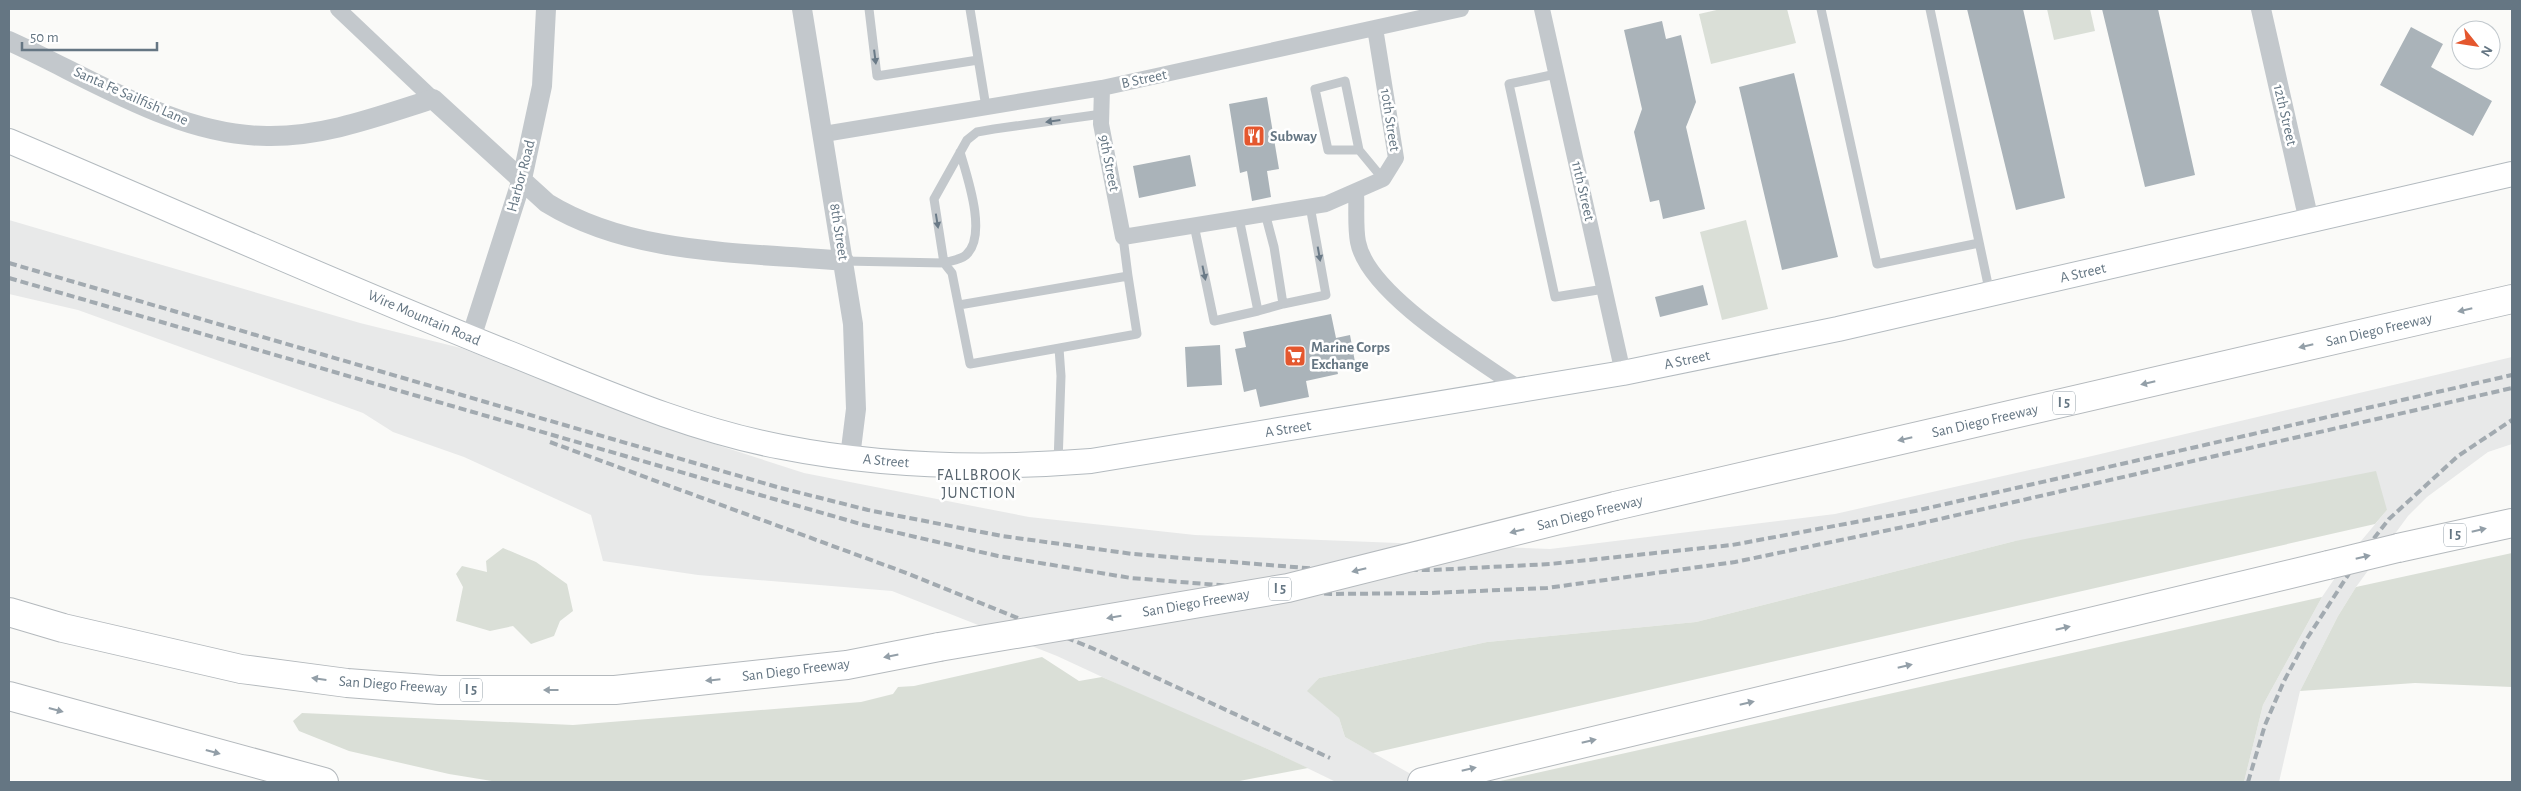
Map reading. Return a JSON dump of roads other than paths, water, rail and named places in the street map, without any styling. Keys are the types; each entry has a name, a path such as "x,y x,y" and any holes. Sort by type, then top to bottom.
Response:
{"highway":[{"name":"San Diego Freeway","path":"9,612 63,628 242,669 347,683 439,690 615,690 848,665 939,647 1288,588 1615,506 2512,299"},
{"name":"I 5","path":"1422,782 2398,548 2512,523"},
{"path":"9,696 324,782"}],"main road":[{"name":"Wire Mountain Road","path":"9,141 471,338 689,424 782,447 850,457"},
{"name":"A Street","path":"850,457 915,464 1030,466 1091,461 1623,374 1990,294 2512,174"}],"street":[{"path":"338,9 547,203 569,216 594,227 642,239 697,248 844,260"},
{"name":"Harbor Road","path":"471,338 522,179 542,86 546,9"},
{"name":"8th Street","path":"802,9 824,134 853,324 856,410 850,457"},
{"name":"B Street","path":"824,134 1102,88 1461,9"},
{"name":"11th Street","path":"1542,9 1623,374"},
{"name":"12th Street","path":"2261,9 2309,221"},
{"name":"10th Street","path":"1375,28 1396,158 1383,179"},
{"name":"Santa Fe Sailfish Lane","path":"9,41 164,114 201,127 240,135 297,135 330,129 367,120 433,99"},
{"name":"9th Street","path":"1102,88 1101,124 1123,237"},
{"path":"1123,237 1326,204 1383,179"},
{"path":"1356,192 1358,243 1368,266 1405,308 1522,391"}],"lane":[{"path":"869,9 877,76 978,60"},
{"path":"970,9 986,107"},
{"path":"1821,9 1877,264 1979,243"},
{"path":"1930,9 1990,294"},
{"path":"1556,74 1509,84 1554,297 1604,289"},
{"path":"1358,150 1328,150 1315,89 1345,81 1358,150 1383,179"},
{"path":"1102,114 977,132 967,140 934,199 944,263 952,273 970,364 1137,334 1123,237"},
{"path":"844,260 944,263 964,256 975,243 977,232 968,178 960,152"},
{"path":"1194,225 1214,320 1326,295 1310,206"},
{"path":"1265,213 1283,304"},
{"path":"1239,218 1258,311"},
{"path":"959,305 1128,276"},
{"path":"1058,464 1061,376 1059,348"}],"railway":[{"path":"9,263 777,487 868,510 1002,536 1133,554 1331,570 1432,570 1550,564 1732,545 1915,511 2512,375"},
{"path":"9,278 864,525 998,556 1131,578 1331,594 1431,593 1547,588 1735,562 1918,524 2512,388"},
{"path":"2248,782 2265,725 2284,681 2306,640 2361,555 2389,519 2458,456 2512,420"},
{"path":"550,442 909,574 1092,648 1330,758"}],"place":[{"name":"Subway","path":"1254,136"},
{"name":"Marine Corps Exchange","path":"1295,356"}],"district":[{"name":"FALLBROOK JUNCTION","path":"979,484"}]}
